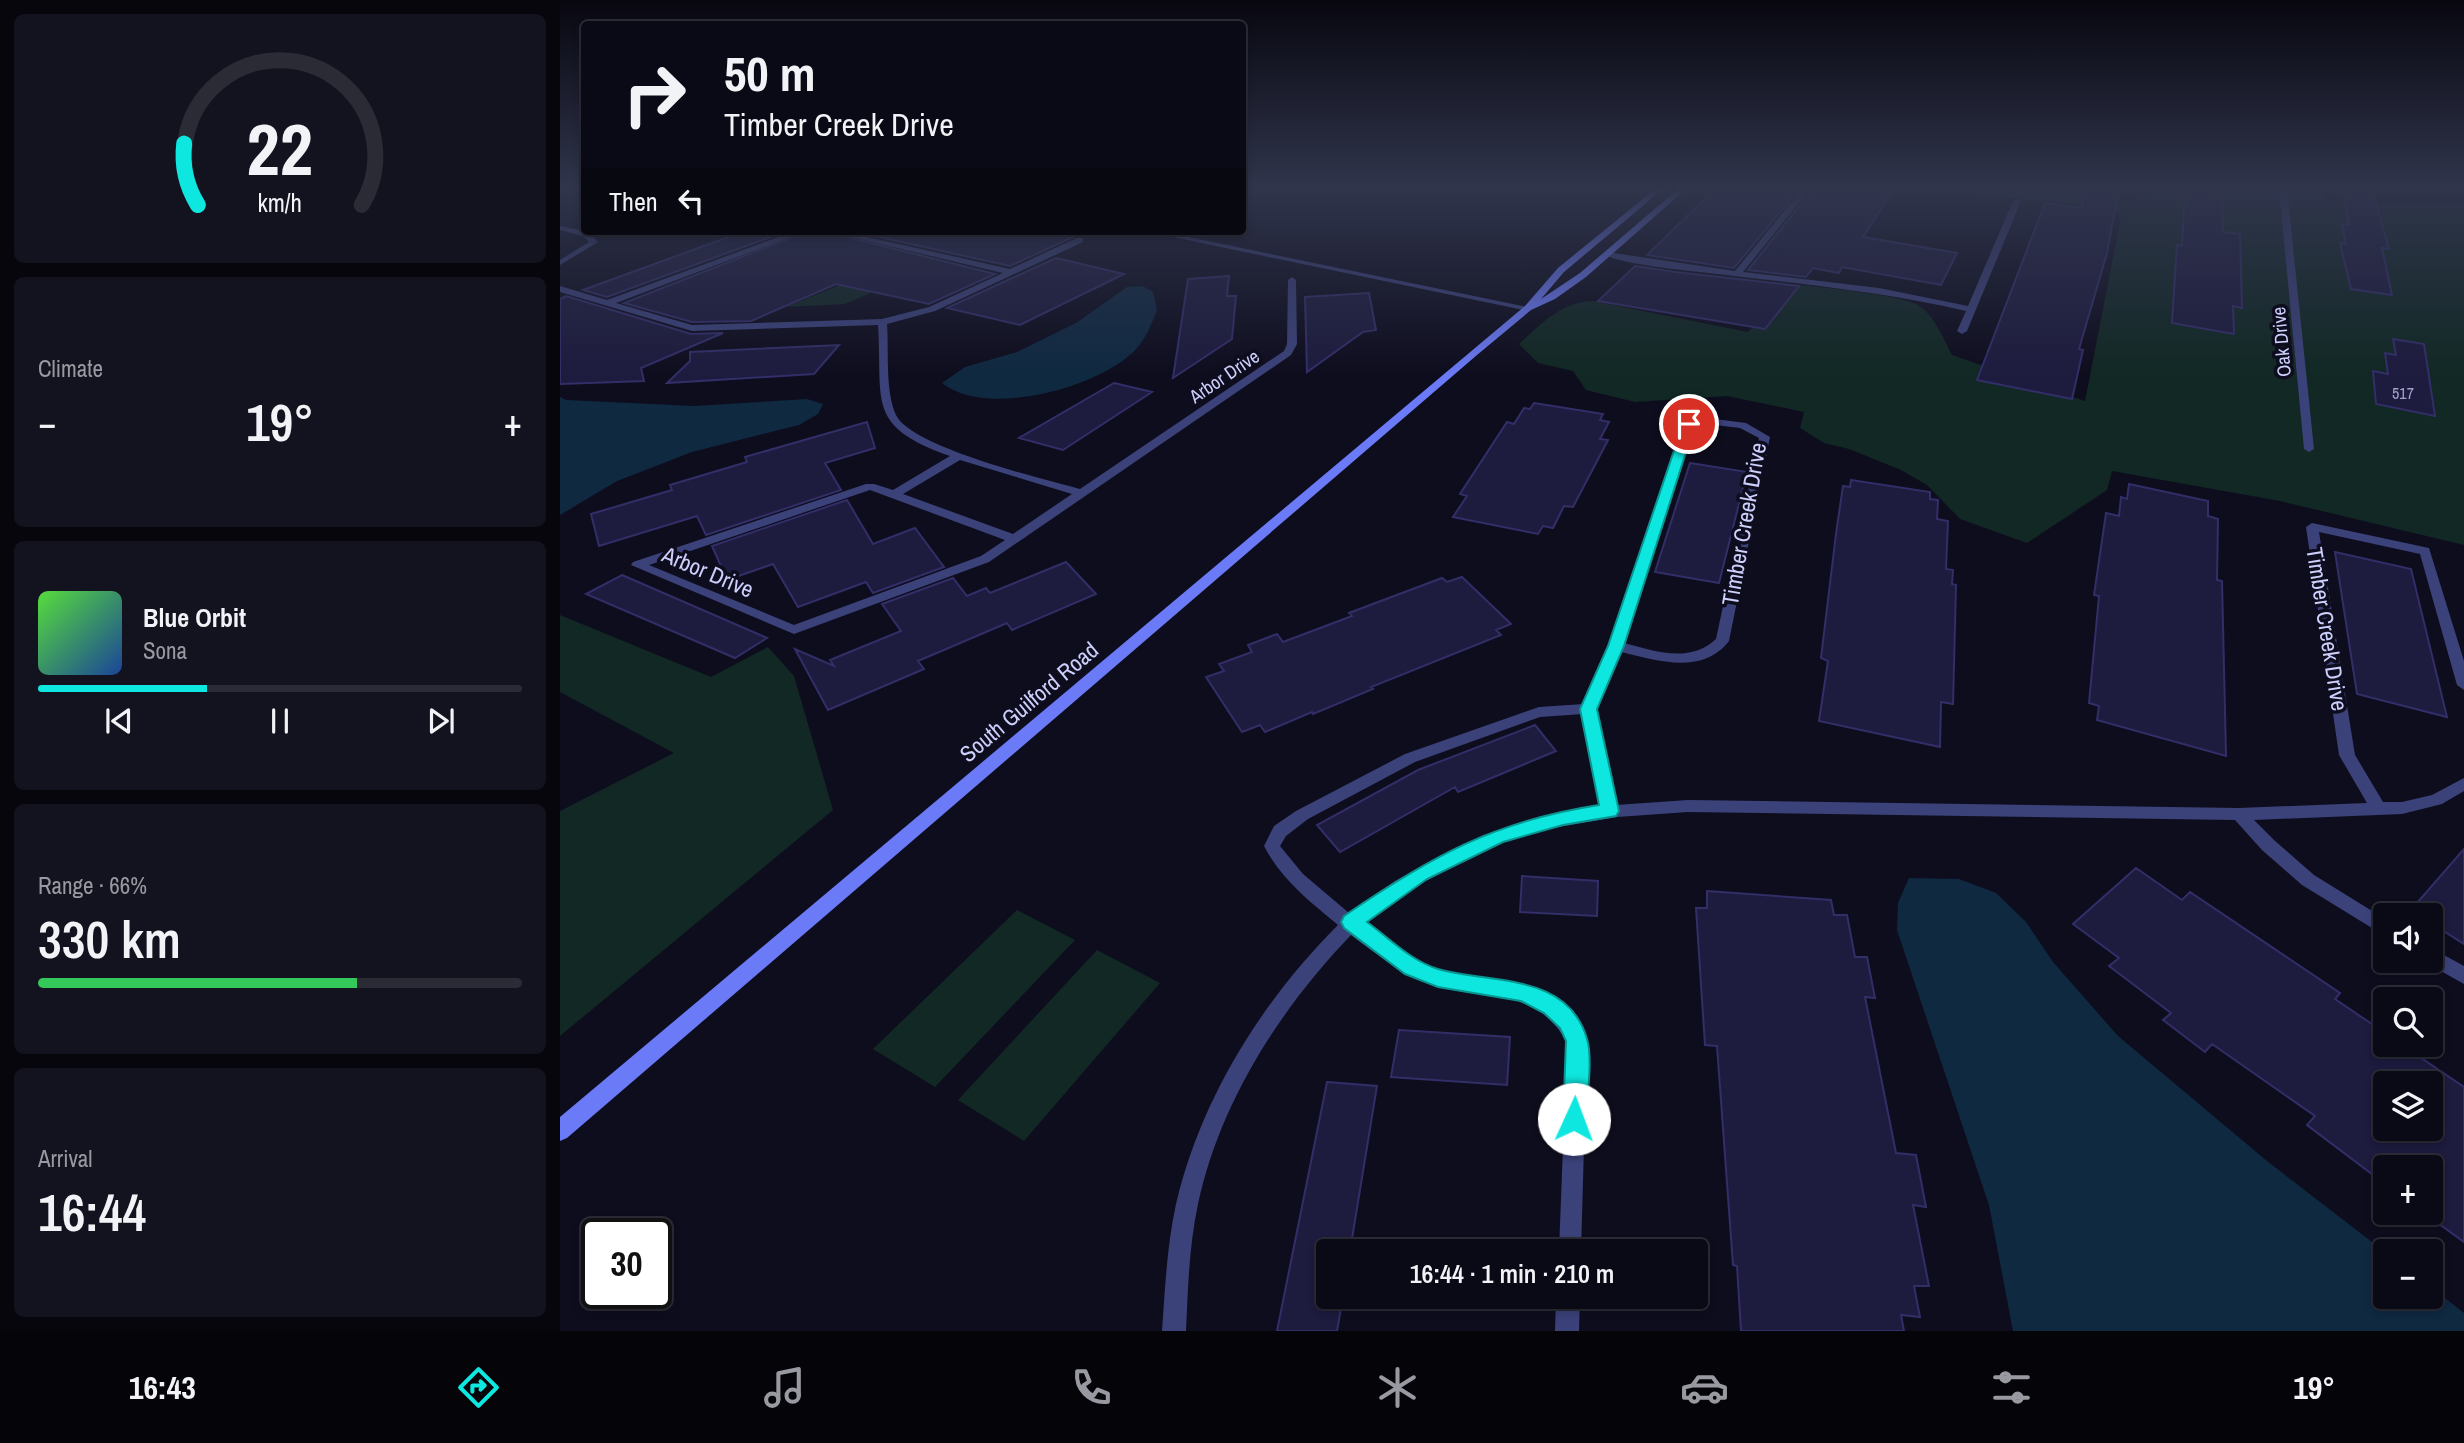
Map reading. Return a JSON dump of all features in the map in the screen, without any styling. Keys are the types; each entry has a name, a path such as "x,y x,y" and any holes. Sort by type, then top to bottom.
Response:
{"main road":[{"name":"South Guilford Road","path":"560,1131 1528,308 1561,270 1584,251"},
{"name":"South Guilford Road","path":"1528,308 1552,297 1610,251"}],"street":[{"path":"560,263 579,251"},
{"path":"607,303 748,251"},
{"path":"919,251 1011,272"},
{"path":"560,289 692,328 882,322 932,310 1056,251"},
{"path":"1249,251 1528,308"},
{"path":"1738,273 1753,251"},
{"path":"1962,331 1995,251"},
{"name":"Oak Drive","path":"2289,251 2309,449"},
{"path":"1607,254 1688,269 1871,288 1969,309"},
{"name":"Arbor Drive","path":"1015,539 870,486 637,565 794,630 985,559 1083,494 1291,350 1292,280"},
{"path":"882,322 888,405 895,425 923,443 1083,494"},
{"name":"Timber Creek Drive","path":"1588,709 1616,646 1689,424 1716,421 1760,432 1765,437 1722,641 1715,650 1689,660 1616,646"},
{"path":"895,494 960,455"},
{"name":"Timber Creek Drive","path":"2379,810 2347,755 2312,527 2424,551 2464,685"},
{"path":"1570,1239 1577,1041 1568,1021 1552,1006 1524,992 1438,978 1413,968 1307,891 1275,856 1272,846 1280,831 1302,815 1410,758 1539,712 1588,709 1609,811"},
{"path":"1174,1331 1190,1191 1216,1119 1254,1041 1310,968 1352,922 1420,874 1498,836 1563,818 1609,811 1688,806 2239,814 2379,810 2437,800 2464,784"},
{"path":"2239,814 2268,845 2308,880 2373,921"},
{"path":"2443,963 2464,976"},
{"path":"1567,1331 1568,1309"}],"green space":[{"path":"2114,251 2464,251 2464,545 2280,501 2112,471 2107,490 2027,543 1960,519 1927,485 1901,470 1849,449 1824,443 1800,428 1804,412 1727,396 1635,402 1586,390 1573,371 1538,363 1519,344 1561,310 1571,305 1593,301 1748,332 1781,296 1787,284 1799,285 1875,294 1918,305 1934,321 1952,355 2085,401"},
{"path":"855,279 884,287 845,304 786,307"},
{"path":"560,615 711,677 768,647 794,676 833,810 560,1036 560,811 674,753 560,692"},
{"path":"1017,910 1075,940 935,1087 873,1049"},
{"path":"1097,950 1160,983 1024,1141 958,1100"}],"water":[{"path":"1143,286 1153,292 1157,310 1143,340 1121,362 1098,375 1043,394 1014,398 986,398 962,393 942,383 965,367 1017,352 1076,323 1127,287"},
{"path":"560,397 566,400 695,406 807,399 823,404 818,414 799,425 692,452 617,481 560,515"},
{"path":"1909,878 1959,879 1996,893 2026,922 2053,962 2118,1036 2267,1161 2373,1243 2373,1309 2443,1309 2443,1296 2464,1313 2464,1331 2013,1331 1989,1205 1897,930 1898,903"}],"building":[{"path":"690,251 732,251 607,297 583,290"},
{"path":"757,251 903,251 995,274 929,304 836,284 751,321 692,322 624,303"},
{"path":"943,251 1042,251 1010,266"},
{"path":"1651,251 1748,251 1734,268 1647,255"},
{"path":"1763,251 1957,253 1941,285 1842,267 1839,273 1813,268 1806,277 1748,270"},
{"path":"2027,251 2107,251 2079,349 2083,350 2072,399 1977,380"},
{"path":"2177,251 2240,251 2242,308 2233,306 2234,334 2172,323"},
{"path":"2342,251 2383,251 2392,295 2351,289"},
{"path":"1056,258 1124,274 1020,325 947,308"},
{"path":"1635,266 1799,286 1765,329 1598,301"},
{"path":"1229,276 1227,296 1236,296 1232,339 1173,378 1188,279"},
{"path":"1369,293 1376,330 1363,332 1307,372 1305,297"},
{"path":"566,296 691,334 723,333 641,368 644,381 560,384 560,299"},
{"path":"2393,339 2424,344 2435,416 2376,404 2373,371 2388,374 2385,353 2396,355"},
{"path":"839,345 814,374 667,383 690,361 690,352"},
{"path":"1114,383 1152,392 1063,450 1019,438"},
{"path":"1534,403 1603,414 1600,420 1609,422 1600,439 1608,440 1573,507 1564,506 1553,528 1543,526 1538,534 1453,517 1467,496 1460,494 1507,422 1514,424 1524,408 1530,409"},
{"path":"867,422 875,448 825,463 841,490 706,535 697,516 599,546 591,514 672,490 670,485 747,462 745,457"},
{"path":"1690,463 1747,472 1719,583 1655,572"},
{"path":"1851,480 1930,492 1930,499 1938,500 1937,519 1948,521 1946,569 1953,570 1952,584 1956,585 1953,704 1941,702 1940,747 1819,721 1828,661 1821,658 1836,534 1843,486 1850,487"},
{"path":"2129,484 2208,501 2208,516 2218,519 2217,580 2222,581 2226,756 2097,720 2099,706 2089,703 2099,596 2094,595 2106,513 2119,516 2121,497 2127,499"},
{"path":"847,500 873,544 915,528 944,567 873,593 866,582 798,607 773,564 727,580 712,546"},
{"path":"2335,552 2411,569 2447,717 2357,694"},
{"path":"1066,562 1096,594 1012,630 1007,623 918,661 924,669 828,710 795,649 834,666 830,660 901,631 882,604 953,578 967,596 986,588 990,593"},
{"path":"622,575 767,638 735,658 586,594"},
{"path":"1462,577 1511,624 1496,630 1501,635 1371,687 1373,689 1313,714 1312,712 1265,732 1260,725 1242,732 1206,677 1224,671 1219,664 1252,652 1248,645 1277,634 1283,642 1352,616 1349,613 1442,578 1447,582"},
{"path":"1535,725 1556,751 1458,792 1455,787 1340,852 1317,825 1418,770"},
{"path":"2464,849 2464,944 2443,931 2443,903 2417,903"},
{"path":"2136,868 2182,900 2190,892 2340,993 2335,999 2373,1025 2373,1057 2420,1057 2440,1071 2373,1071 2373,1141 2443,1141 2443,1073 2464,1087 2464,1242 2441,1225 2443,1225 2443,1155 2373,1155 2373,1175 2307,1125 2315,1116 2212,1044 2205,1052 2163,1020 2171,1013 2109,966 2119,958 2073,924"},
{"path":"1522,876 1598,881 1597,916 1520,912"},
{"path":"1707,891 1831,900 1834,915 1847,915 1855,957 1867,957 1875,998 1865,997 1896,1153 1916,1155 1926,1207 1913,1205 1929,1286 1914,1286 1920,1317 1901,1315 1904,1331 1741,1331 1737,1266 1733,1265 1717,1046 1705,1045 1696,908 1707,908"},
{"path":"1399,1030 1510,1037 1507,1085 1391,1077"},
{"path":"1327,1082 1377,1086 1352,1239 1316,1239 1316,1309 1341,1309 1337,1331 1277,1331"}],"route":[{"path":"1574,1119 1577,1041 1568,1021 1552,1006 1524,992 1438,978 1413,968 1352,922 1420,874 1498,836 1563,818 1609,811 1588,709 1616,646 1689,424"}]}
